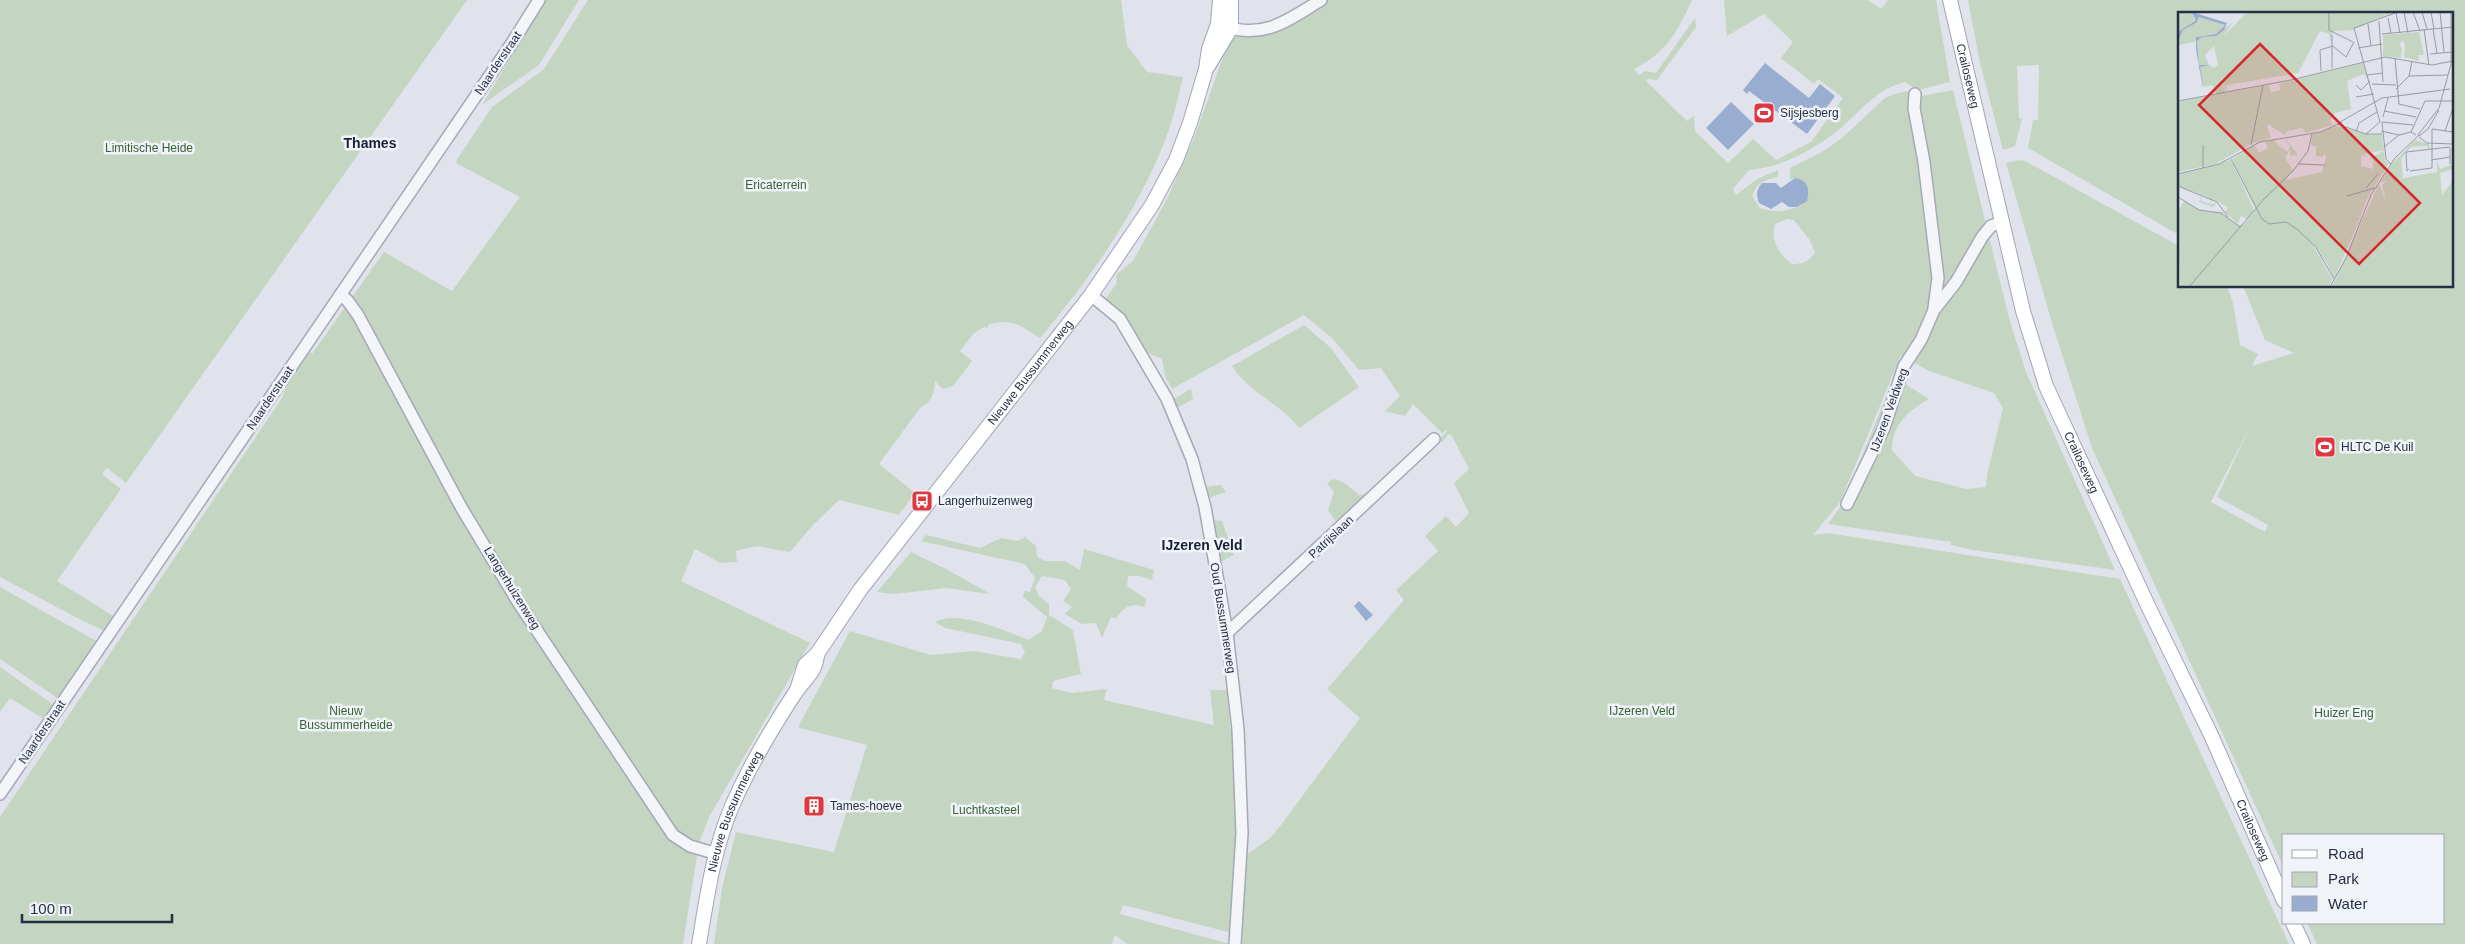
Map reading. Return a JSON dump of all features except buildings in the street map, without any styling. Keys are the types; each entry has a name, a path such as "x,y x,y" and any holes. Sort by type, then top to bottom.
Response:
{"main road":[{"name":"Nieuwe Bussummerweg","path":"699,944 714,853 732,806 757,756 797,690 812,673 817,654 860,590 1091,295 1152,205 1176,160 1190,123 1206,69 1225,26 1220,0"},
{"path":"1225,26 1231,0"},
{"name":"Crailoseweg","path":"1950,0 2024,311 2046,386 2211,735 2282,896"},
{"path":"2293,924 2302,944"}],"street":[{"name":"Naarderstraat","path":"0,794 539,0"},
{"path":"1225,26 1255,31 1271,28 1321,0"},
{"path":"1915,94 1914,108 1924,162 1938,278 1934,310"},
{"name":"IJzeren Veldweg","path":"1848,504 1884,428 1904,366 1921,340 1934,310 1956,282 1982,237 1992,226 2002,222"},
{"name":"Langerhuizenweg","path":"340,295 347,300 358,315 462,507 518,602 648,799 673,835 690,846 714,853"},
{"name":"Oud Bussummerweg","path":"1091,295 1120,319 1167,399 1192,459 1205,507 1227,633 1238,729 1242,824 1235,944"},
{"name":"Patrijslaan","path":"1227,633 1434,439"}],"green space":[{"name":"Limitische Heide","path":"0,0 467,0 126,483 107,468 102,474 121,489 57,581 115,617 107,632 0,577"},
{"path":"546,0 579,0 539,65 482,105"},
{"path":"588,0 1121,0 1127,45 1147,72 1183,77 1164,144 1136,203 1107,250 1057,317 1040,338 1016,324 1004,322 989,324 987,328 984,327 974,333 960,351 972,361 953,386 943,389 935,381 930,400 920,408 879,464 915,493 899,515 839,500 813,525 790,552 757,546 736,551 737,562 720,563 695,549 681,581 810,643 709,817 699,843 683,944 0,944 0,817 282,398 288,382 310,351 312,354 384,252 452,291 520,197 456,163 492,107 544,69"},
{"path":"1327,0 1692,0 1670,40 1655,55 1634,69 1639,75 1645,71 1656,73 1695,18 1696,27 1657,80 1648,79 1646,81 1687,121 1694,116 1695,131 1728,163 1753,139 1776,160 1811,142 1843,98 1818,79 1814,84 1781,58 1793,42 1764,14 1727,36 1724,0 1868,0 1881,9 1888,0 1936,0 1950,82 1918,90 1905,82 1885,90 1868,102 1846,124 1817,145 1784,162 1761,169 1749,170 1733,189 1736,195 1757,179 1778,170 1778,177 1762,182 1752,196 1760,208 1781,211 1802,205 1795,178 1790,179 1790,168 1822,152 1842,138 1885,98 1906,91 1921,96 1953,90 2009,318 2026,372 2115,570 1973,550 1951,545 1951,542 1828,524 1843,503 1894,377 1929,399 1908,414 1898,426 1892,450 1915,476 1966,489 1986,487 1987,475 2003,408 1994,393 1929,371 1901,355 1840,502 1813,535 1828,533 2120,579 2289,944 1240,944 1245,856 1270,838 1281,825 1360,718 1327,689 1404,600 1396,590 1438,551 1425,536 1446,516 1456,527 1469,513 1454,483 1469,469 1452,436 1449,434 1442,442 1439,440 1447,431 1442,433 1413,404 1405,416 1385,411 1400,396 1381,368 1359,370 1332,338 1304,315 1172,389 1165,376 1162,359 1146,352 1106,298 1117,283 1116,275 1133,261 1167,199 1194,138 1226,49 1236,36 1259,36 1271,32 1283,27","holes":["1787,219 1794,220 1809,239 1815,252 1805,262 1799,264 1792,264 1783,256 1777,247 1774,236 1775,224"]},
{"name":"Huizer Eng","path":"1968,0 2465,0 2465,944 2317,944 2307,924 2445,924 2445,834 2282,834 2282,864 2092,448 2052,323 2006,163 2019,160 2025,161 2178,245 2178,288 2228,288 2233,303 2240,345 2258,354 2252,366 2294,353 2265,340 2244,288 2452,288 2452,12 2178,12 2178,234 2028,148 2033,120 2038,120 2039,65 2017,66 2019,118 2022,119 2015,146 2003,150 1980,63","holes":["2252,423 2217,497 2268,525 2265,532 2211,502"]},
{"path":"1304,325 1331,348 1359,387 1299,428 1283,412 1247,384 1232,366"},
{"path":"1191,389 1193,399 1177,408 1172,400"},
{"path":"1333,479 1343,482 1359,495 1370,493 1340,528 1328,510 1334,492 1327,483"},
{"path":"1221,485 1226,492 1207,498 1205,487"},
{"path":"1209,520 1222,521 1234,555 1220,562"},
{"name":"Luchtkasteel","path":"926,535 980,548 1001,538 1018,541 1025,537 1036,546 1037,557 1045,561 1065,561 1080,570 1084,549 1154,570 1152,580 1139,576 1128,576 1127,586 1146,599 1145,607 1132,605 1123,610 1116,618 1111,617 1102,638 1096,623 1082,624 1065,614 1072,607 1063,601 1071,589 1065,580 1042,576 1035,587 1039,596 1049,604 1049,615 1073,630 1081,674 1053,681 1052,688 1072,693 1107,689 1104,700 1214,725 1210,690 1227,690 1230,728 1240,730 1236,934 1123,905 1120,914 1230,944 1127,944 1115,935 1112,944 714,944 722,888 736,832 834,852 867,745 799,728 799,725 850,631 931,655 973,651 1021,659 1025,653 1021,644 945,628 935,622 956,618 969,620 995,627 1029,640 1042,631 1047,617 1023,597 1024,591 1030,592 1035,578 1025,564 921,541"},
{"path":"911,552 990,594 946,588 894,594 877,592"},
{"path":"0,587 107,647 66,704 0,659"},
{"path":"0,667 61,710 52,724 10,698 0,712"}],"water":[{"path":"1765,63 1809,98 1820,84 1835,96 1807,134 1749,91 1747,94 1743,90"},
{"path":"1731,102 1754,124 1728,150 1706,128"},
{"path":"1795,178 1803,181 1807,186 1807,201 1797,207 1789,207 1782,202 1771,209 1759,203 1757,193 1762,183 1776,183 1781,188"},
{"path":"1359,601 1373,615 1366,621 1354,606"}],"place":[{"name":"Sijsjesberg","path":"1764,113"},
{"name":"HLTC De Kuil","path":"2325,447"},
{"name":"Langerhuizenweg","path":"922,501"},
{"name":"Tames-hoeve","path":"814,806"}],"district":[{"name":"Thames","path":"370,143"},
{"name":"IJzeren Veld","path":"1202,545"}],"park label":[{"name":"Ericaterrein","path":"776,185"},
{"name":"Nieuw Bussummerheide","path":"346,718"}]}
